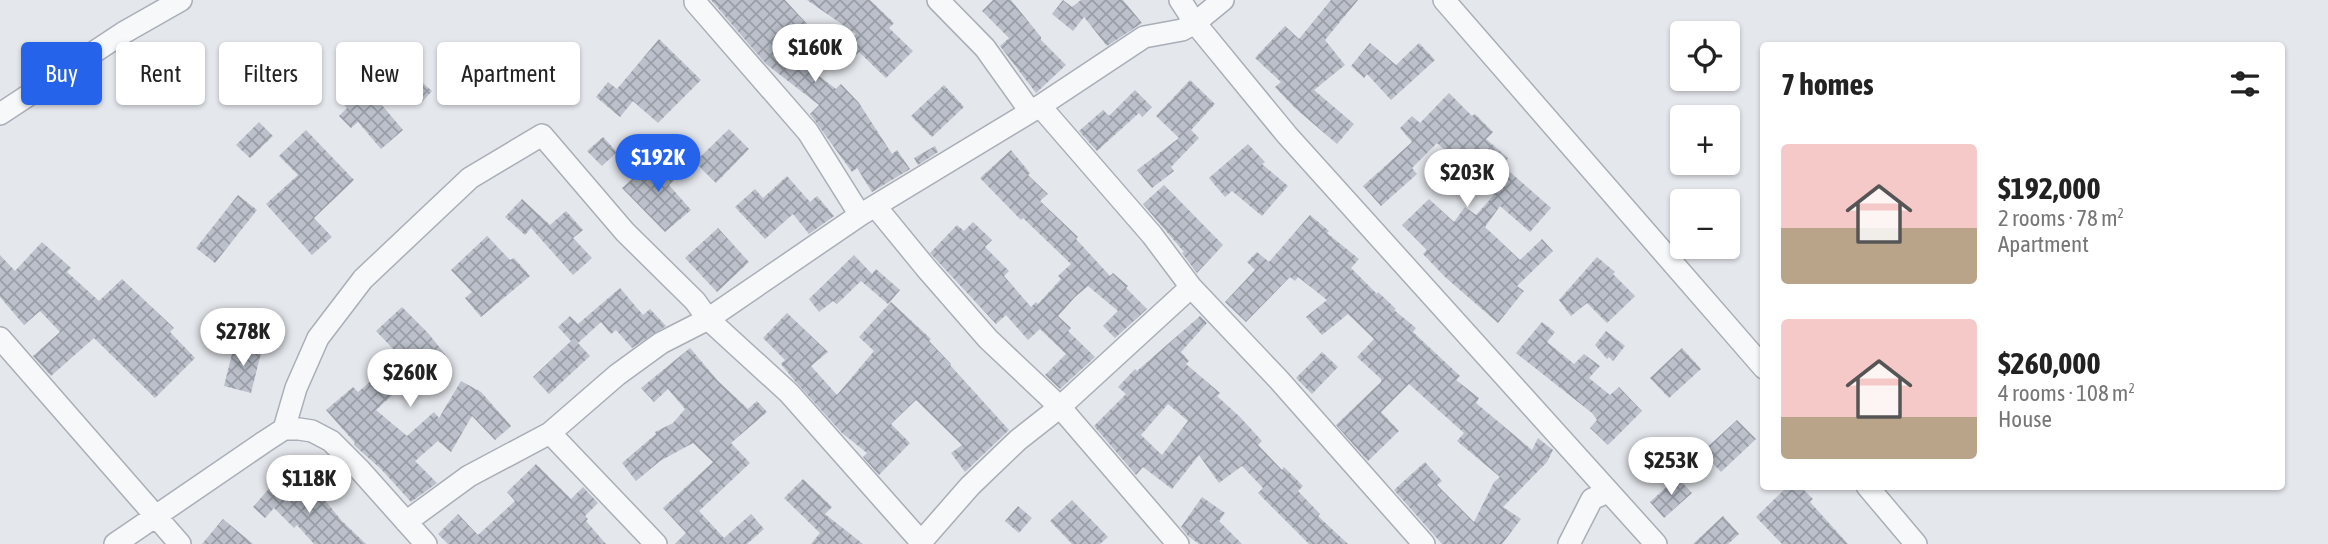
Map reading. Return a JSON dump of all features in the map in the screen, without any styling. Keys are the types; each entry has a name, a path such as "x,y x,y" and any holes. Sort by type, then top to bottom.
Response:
{"street":[{"path":"0,114 123,33 181,0"},
{"path":"938,0 985,48 1035,108 1135,215 1191,287 1297,399 1424,544"},
{"path":"1180,0 1195,23 1287,135 1656,544"},
{"path":"406,522 469,476 550,433 617,375 661,342 708,319 868,211 1144,37 1182,30 1223,0"},
{"path":"1444,0 1760,363"},
{"path":"695,2 808,132 868,211 926,268 988,339 1060,407 1178,544"},
{"path":"115,544 284,429 296,388 318,338 363,279 470,178 542,135 625,232 695,302 708,319 789,393 922,543 970,486 1018,440 1060,407 1191,287"},
{"path":"0,338 180,544"},
{"path":"284,429 312,431 331,440 426,544"},
{"path":"550,433 656,544"},
{"path":"1870,490 1916,544"},
{"path":"1569,544 1592,499 1608,492"}],"building":[{"path":"711,0 785,0 832,51 811,70 836,89 841,84 859,103 892,154 897,150 910,169 872,192 857,168 852,172 810,114 819,105 766,64"},
{"path":"807,0 870,0 894,23 889,28 913,51 886,78 859,52 846,65 836,54 856,34"},
{"path":"993,0 1011,0 1041,40 1066,65 1036,93 1000,46 1009,38 982,11"},
{"path":"1063,0 1072,7 1081,0 1123,0 1142,23 1107,46 1084,17 1073,31 1052,14"},
{"path":"1331,0 1358,0 1325,40 1345,65 1314,90 1354,124 1337,144 1295,108 1275,87 1281,82 1255,58 1285,26 1299,39"},
{"path":"659,39 701,80 658,123 633,101 620,117 596,97 608,82 617,89"},
{"path":"1370,43 1396,65 1419,43 1435,60 1391,100 1367,74 1364,78 1351,66"},
{"path":"1190,80 1215,104 1191,130 1199,138 1171,167 1174,171 1152,188 1137,170 1179,138 1156,116"},
{"path":"423,83 432,91 423,101"},
{"path":"944,85 964,107 932,137 911,116"},
{"path":"1135,90 1152,107 1142,117 1139,113 1097,151 1079,131 1103,110 1109,116"},
{"path":"1449,93 1493,132 1486,139 1508,158 1502,165 1551,208 1530,232 1500,206 1485,227 1520,260 1542,239 1553,251 1517,286 1524,291 1498,323 1445,277 1423,254 1427,250 1402,225 1429,199 1454,222 1465,207 1476,215 1494,195 1437,143 1412,168 1417,174 1381,206 1363,186 1412,142 1400,128 1412,116 1420,123"},
{"path":"344,105 382,105 403,130 381,149 358,122 351,128 339,116 347,108"},
{"path":"259,122 273,136 250,158 236,145"},
{"path":"729,129 749,149 716,183 695,162"},
{"path":"306,130 354,180 314,218 332,237 312,255 266,204 298,175 279,156"},
{"path":"603,137 617,152 602,166 587,151"},
{"path":"1248,144 1265,162 1262,164 1288,186 1262,216 1232,191 1225,197 1209,178"},
{"path":"935,146 938,152 918,165 914,158"},
{"path":"1011,150 1030,173 1028,175 1048,194 1040,201 1078,237 1076,239 1110,276 1113,273 1128,286 1126,288 1147,309 1115,338 1103,326 1118,311 1088,286 1075,297 1058,316 1071,328 1068,331 1095,357 1060,389 1045,375 1066,354 1040,329 1028,340 1006,315 996,324 930,253 957,225 964,231 973,222 992,240 985,247 1009,271 1004,276 1031,307 1036,302 1038,304 1061,279 1058,276 1071,264 1023,218 1021,220 980,178"},
{"path":"659,155 678,176 669,185 691,210 665,232 622,188"},
{"path":"787,176 810,202 817,196 834,216 809,234 793,214 765,239 735,207 755,189 763,198"},
{"path":"1164,185 1223,245 1197,273 1182,253 1184,252 1143,204"},
{"path":"238,195 257,210 215,263 196,248"},
{"path":"522,199 550,225 566,211 583,230 573,238 592,258 573,275 531,228 525,235 505,217"},
{"path":"1310,215 1359,259 1351,268 1416,328 1413,332 1460,376 1456,380 1479,398 1476,403 1532,450 1538,438 1553,450 1547,462 1503,507 1521,519 1502,544 1442,544 1394,490 1425,462 1442,481 1437,485 1474,522 1494,482 1500,477 1457,441 1464,433 1409,384 1381,412 1399,431 1368,461 1336,425 1381,382 1357,357 1374,339 1348,314 1322,335 1306,317 1327,300 1298,277 1295,281 1290,277 1246,322 1225,302 1255,270 1247,262 1257,252 1269,262"},
{"path":"718,228 749,262 717,292 685,258"},
{"path":"487,236 510,260 514,258 530,276 481,317 465,298 472,292 451,270"},
{"path":"42,242 71,268 67,272 99,301 122,279 174,328 170,332 195,358 155,398 94,338 51,376 33,356 60,332 40,311 24,325 0,297 0,255 15,271"},
{"path":"854,255 872,274 876,269 900,290 888,304 861,281 837,304 833,301 819,312 809,299"},
{"path":"1597,257 1615,272 1613,274 1635,296 1607,323 1587,303 1571,316 1559,300"},
{"path":"620,288 643,315 650,309 666,326 632,348 616,330 611,334 601,322 578,343 590,356 549,394 533,377 571,341 558,327 570,316 578,324"},
{"path":"891,302 931,339 929,341 1009,430 965,472 951,453 962,445 916,400 891,424 910,443 879,475 863,457 867,453 842,433 794,380 781,364 785,360 763,338 787,313 828,352 811,366 837,395 874,351 859,337"},
{"path":"402,307 448,358 401,394 398,390 376,410 407,436 434,412 439,418 461,381 481,392 511,426 495,440 472,416 451,452 438,441 415,461 437,483 411,502 381,469 354,445 326,410 353,387 358,392 400,356 376,331"},
{"path":"1200,316 1207,323 1181,352 1189,361 1186,364 1220,393 1217,396 1262,441 1258,445 1282,470 1284,467 1303,486 1298,491 1320,514 1318,516 1348,544 1309,544 1258,493 1263,488 1242,466 1219,483 1199,455 1172,489 1143,467 1136,475 1094,426 1126,394 1118,387 1135,369 1137,371","holes":["1168,404 1188,421 1162,455 1141,435"]},
{"path":"1542,322 1555,332 1547,342 1574,364 1584,354 1600,366 1589,378 1610,395 1619,387 1642,411 1608,445 1590,428 1597,420 1592,413 1516,353"},
{"path":"1606,331 1625,346 1613,361 1609,357 1607,359 1595,345"},
{"path":"235,342 262,349 251,393 224,386"},
{"path":"690,348 718,381 748,409 757,401 767,412 731,443 750,463 699,511 724,538 751,514 764,529 747,544 675,544 686,533 663,508 713,462 693,443 660,461 636,481 622,463 656,434 655,432 673,423 685,409 668,389 654,402 641,388"},
{"path":"1682,348 1701,369 1669,398 1650,378"},
{"path":"1322,352 1338,367 1312,394 1296,378"},
{"path":"1737,420 1756,439 1721,472 1702,452"},
{"path":"536,464 571,499 583,487 598,503 585,516 588,519 586,521 606,544 448,544 438,534 458,514 478,535 515,501 507,492"},
{"path":"1677,477 1692,493 1664,518 1650,502"},
{"path":"308,479 325,495 323,498 342,521 366,544 314,544 297,525 294,528 274,508 265,518 253,507 273,484 289,498"},
{"path":"803,479 832,507 825,514 863,544 811,544 820,533 784,498"},
{"path":"1784,490 1804,490 1813,499 1810,502 1848,544 1782,544 1756,517"},
{"path":"1202,497 1225,513 1219,521 1242,544 1199,544 1188,536 1181,527"},
{"path":"1072,500 1108,537 1100,544 1072,544 1050,521"},
{"path":"1018,506 1032,518 1019,533 1005,521"},
{"path":"1723,516 1739,534 1728,544 1693,544"},
{"path":"223,519 253,544 202,544"}]}
